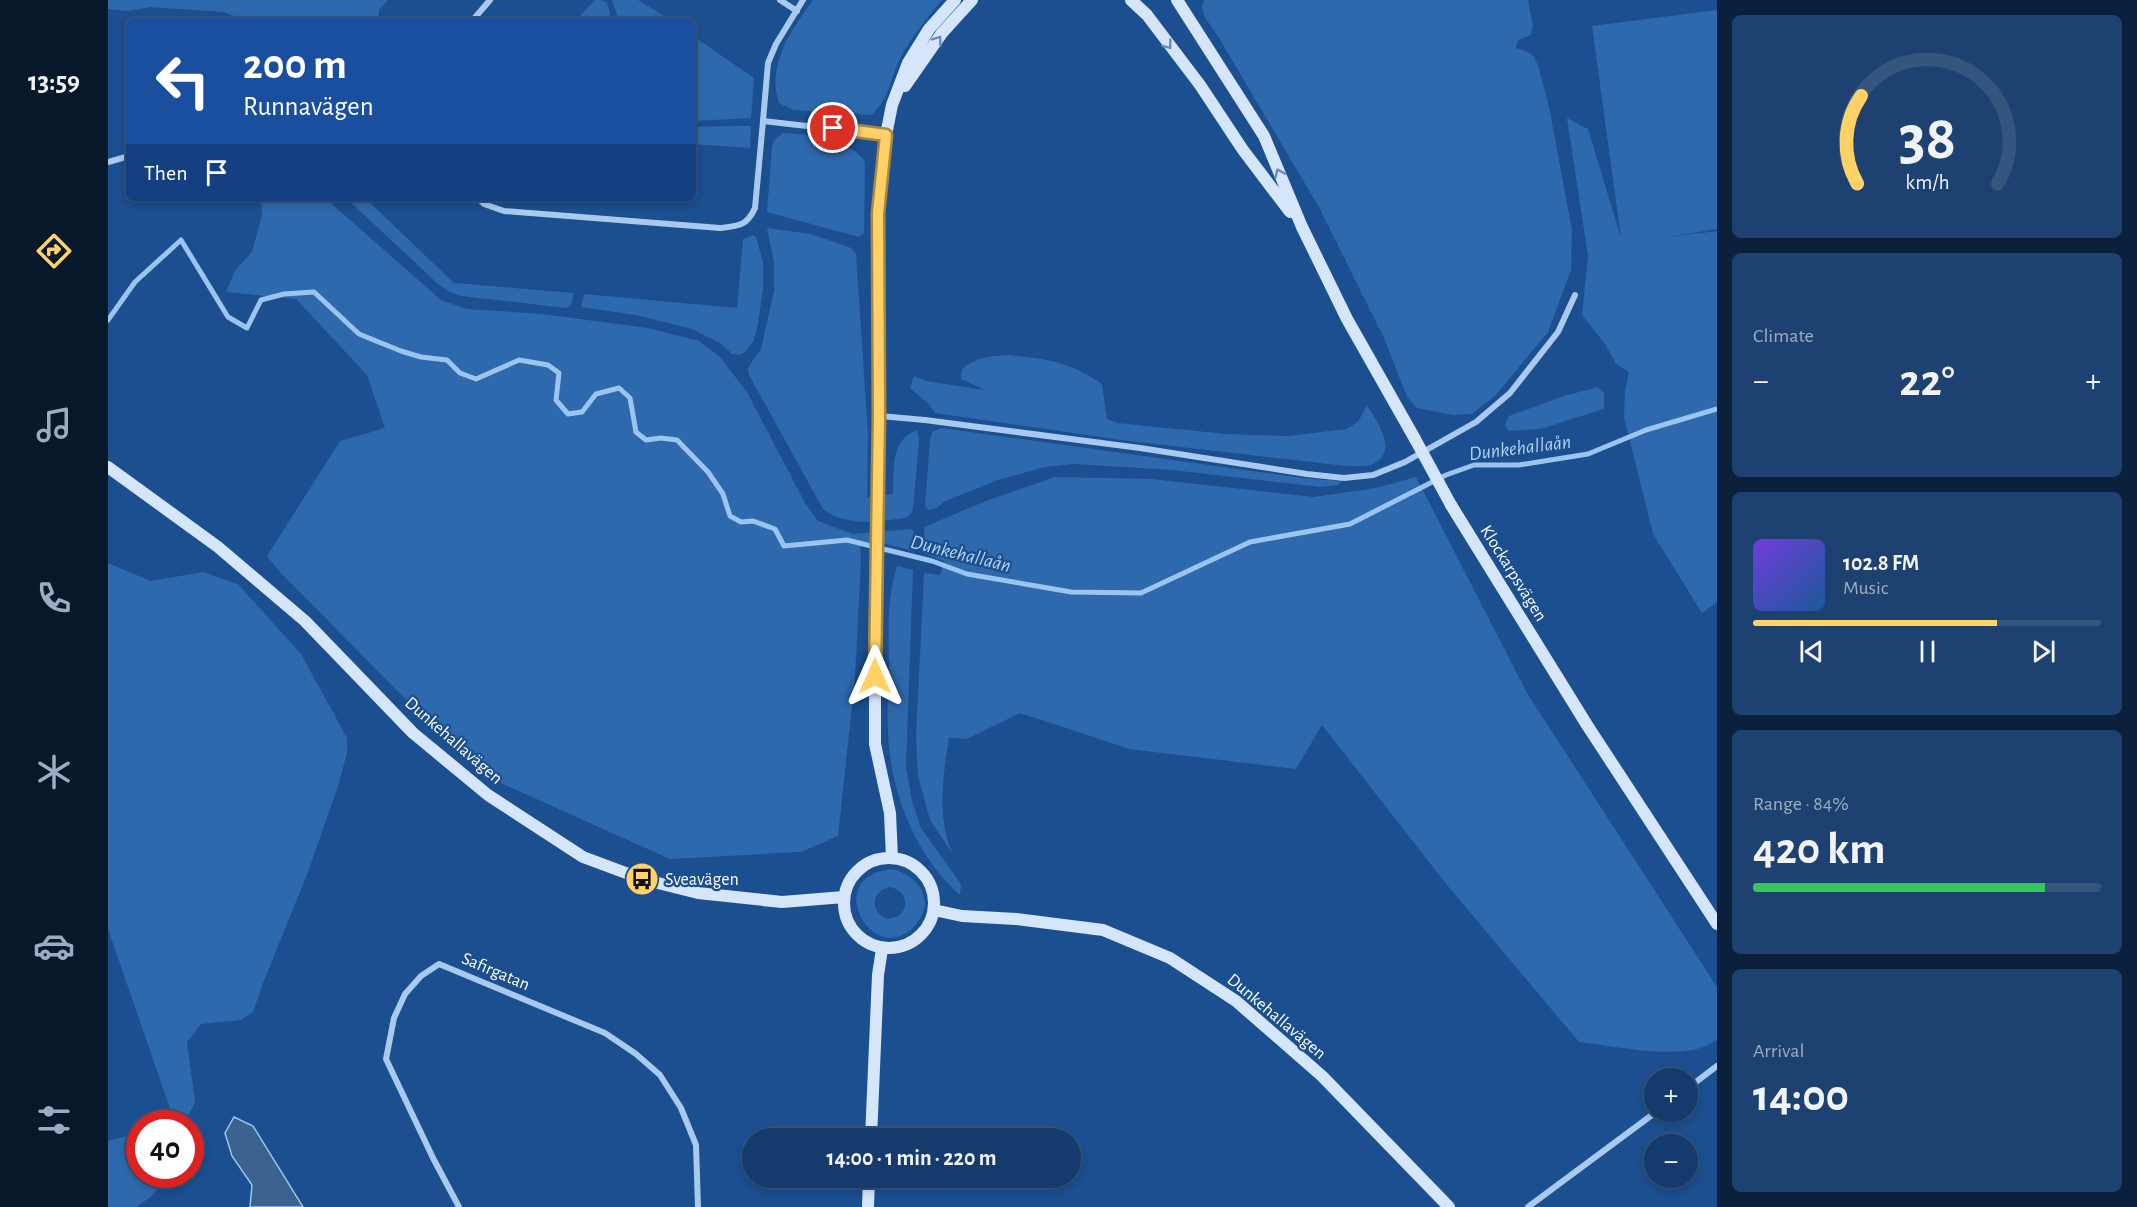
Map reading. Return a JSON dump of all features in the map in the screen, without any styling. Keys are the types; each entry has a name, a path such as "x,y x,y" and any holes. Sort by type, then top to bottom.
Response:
{"street":[{"path":"475,18 490,0"},
{"path":"780,0 797,11"},
{"path":"481,201 504,212 720,228 738,226 750,218 755,208 768,63 776,44 803,0"},
{"path":"892,858 890,813 876,744 878,213 886,135 892,105 908,63 930,29 955,0"},
{"path":"892,105 942,33 972,0"},
{"path":"1131,0 1147,15 1200,85 1244,150 1302,227"},
{"path":"1177,0 1264,136 1302,227"},
{"path":"763,121 886,135"},
{"path":"108,162 126,157"},
{"name":"Klockarpsvägen","path":"1302,227 1347,319 1451,505 1587,725 1717,924"},
{"path":"879,416 1129,446 1307,474 1344,478 1373,475 1414,457 1476,422 1510,393 1558,332 1575,295"},
{"name":"Dunkehallavägen","path":"108,467 218,547 305,621 413,733 480,788 583,857 642,879 699,893 782,902 844,897"},
{"path":"892,858 916,867 925,876 931,886 934,910 931,921 918,938 895,949 882,949 867,944 855,934 843,910 844,897 852,877 859,869 874,861 892,858"},
{"name":"Dunkehallavägen","path":"934,910 962,916 1016,919 1103,930 1170,958 1236,1001 1322,1076 1449,1207"},
{"path":"871,1128 878,975 882,949"},
{"name":"Safirgatan","path":"459,1207 386,1059 394,1018 405,994 421,976 439,964 605,1033 636,1054 660,1075 681,1108 696,1145 698,1207"},
{"path":"1698,1080 1717,1066"},
{"path":"1528,1207 1644,1121"},
{"path":"868,1207 869,1188"}],"shaded area":[{"path":"108,0 388,0 379,10 378,18 237,18 224,12 150,7 129,11 108,9"},
{"path":"595,0 602,0 607,3 611,18 578,18"},
{"path":"612,0 638,0 667,18 618,18"},
{"path":"813,0 942,0 905,49 885,96 877,110 871,115 793,110 779,103 776,75 783,48"},
{"path":"1204,0 1528,0 1533,26 1531,35 1518,40 1516,48 1531,53 1538,65 1549,107 1572,230 1571,270 1548,332 1496,395 1472,414 1453,415 1417,408 1407,397 1384,338 1320,209 1205,17 1202,9"},
{"path":"1717,10 1717,229 1668,237 1717,231 1717,602 1702,613 1653,534 1624,417 1625,390 1629,372 1616,364 1605,344 1582,315 1588,256 1567,118 1588,129 1621,238 1592,26"},
{"path":"696,38 754,78 751,118 696,121"},
{"path":"751,126 750,148 696,144 696,127"},
{"path":"783,133 840,143 859,154 865,162 864,233 859,237 767,212 772,147 774,140"},
{"path":"261,201 328,201 441,300 467,309 542,314 648,328 699,341 720,357 747,392 805,503 818,521 853,534 912,529 914,533 913,551 887,544 860,541 855,678 838,836 801,852 670,859 492,779 429,723 279,571 267,556 340,441 385,428 367,375 296,299 226,292 236,269 252,252 262,215"},
{"path":"349,201 368,201 454,283 573,293 572,303 566,308 461,296 438,284"},
{"path":"767,228 811,234 851,248 856,254 868,435 867,497 893,494 894,466 898,448 908,434 917,430 919,441 913,508 911,514 905,518 873,522 852,521 832,515 823,509 749,375 748,369 761,349 774,291 774,262"},
{"path":"753,235 756,237 763,262 763,288 754,340 745,352 739,355 732,354 720,343 692,329 636,315 581,307 584,294 737,308 743,239"},
{"path":"1009,355 1069,366 1102,384 1107,419 1117,423 1226,434 1289,436 1346,429 1358,422 1367,405 1384,437 1384,453 1380,460 1371,465 1347,466 1129,441 935,413 929,404 910,388 914,376 926,381 985,390 961,379 962,369 984,358"},
{"path":"1598,387 1604,393 1604,409 1540,429 1509,431 1505,425 1509,416 1564,396"},
{"path":"941,428 1310,479 1342,481 1338,485 1321,487 1172,470 1074,464 1045,467 998,480 928,510 925,506 930,440 932,432"},
{"path":"1055,477 1151,479 1314,497 1376,488 1416,477 1527,693 1717,987 1717,1040 1704,1047 1688,1051 1669,1052 1579,1042 1447,885 1322,725 1296,769 1129,749 1020,713 967,739 949,738 942,798 945,828 954,856 930,820 918,776 916,737 924,573 940,575 944,561 925,554 924,527 986,501"},
{"path":"108,563 151,581 203,572 238,584 301,654 347,738 347,753 308,872 253,1012 241,1020 201,1024 187,1042 195,1102 191,1110 171,1110 108,929"},
{"path":"897,566 913,570 906,767 912,801 921,828 961,884 960,895 930,861 918,841 908,820 894,776 888,723 889,620 891,589"},
{"path":"891,869 909,876 921,889 925,905 922,914 917,923 901,936 886,937 872,931 862,918 857,903 859,888 870,876","holes":["891,887 898,890 905,899 905,905 900,914 887,919 877,911 876,896 879,892"]},
{"path":"234,1117 253,1126 303,1207 250,1207 252,1185 232,1156 225,1133"},
{"path":"126,1136 126,1188 158,1188 152,1196 136,1207 108,1207 108,1141"}],"waterway":[{"name":"Dunkehallaån","path":"108,320 135,282 181,240 228,317 247,328 261,300 284,294 314,292 359,334 421,357 447,360 460,373 476,379 519,360 548,365 559,373 556,400 568,414 582,412 596,394 619,388 630,398 636,432 646,440 661,438 677,440 708,472 723,494 730,516 741,522 753,521 775,529 784,546 847,540 932,561 967,574 1071,592 1141,593 1250,542 1350,524 1446,475 1474,465 1519,465 1588,454 1646,430 1717,409"}],"place":[{"name":"Sveavägen","path":"642,879"}],"route":[{"path":"833,128 886,135 878,213 880,263 875,676"}]}
